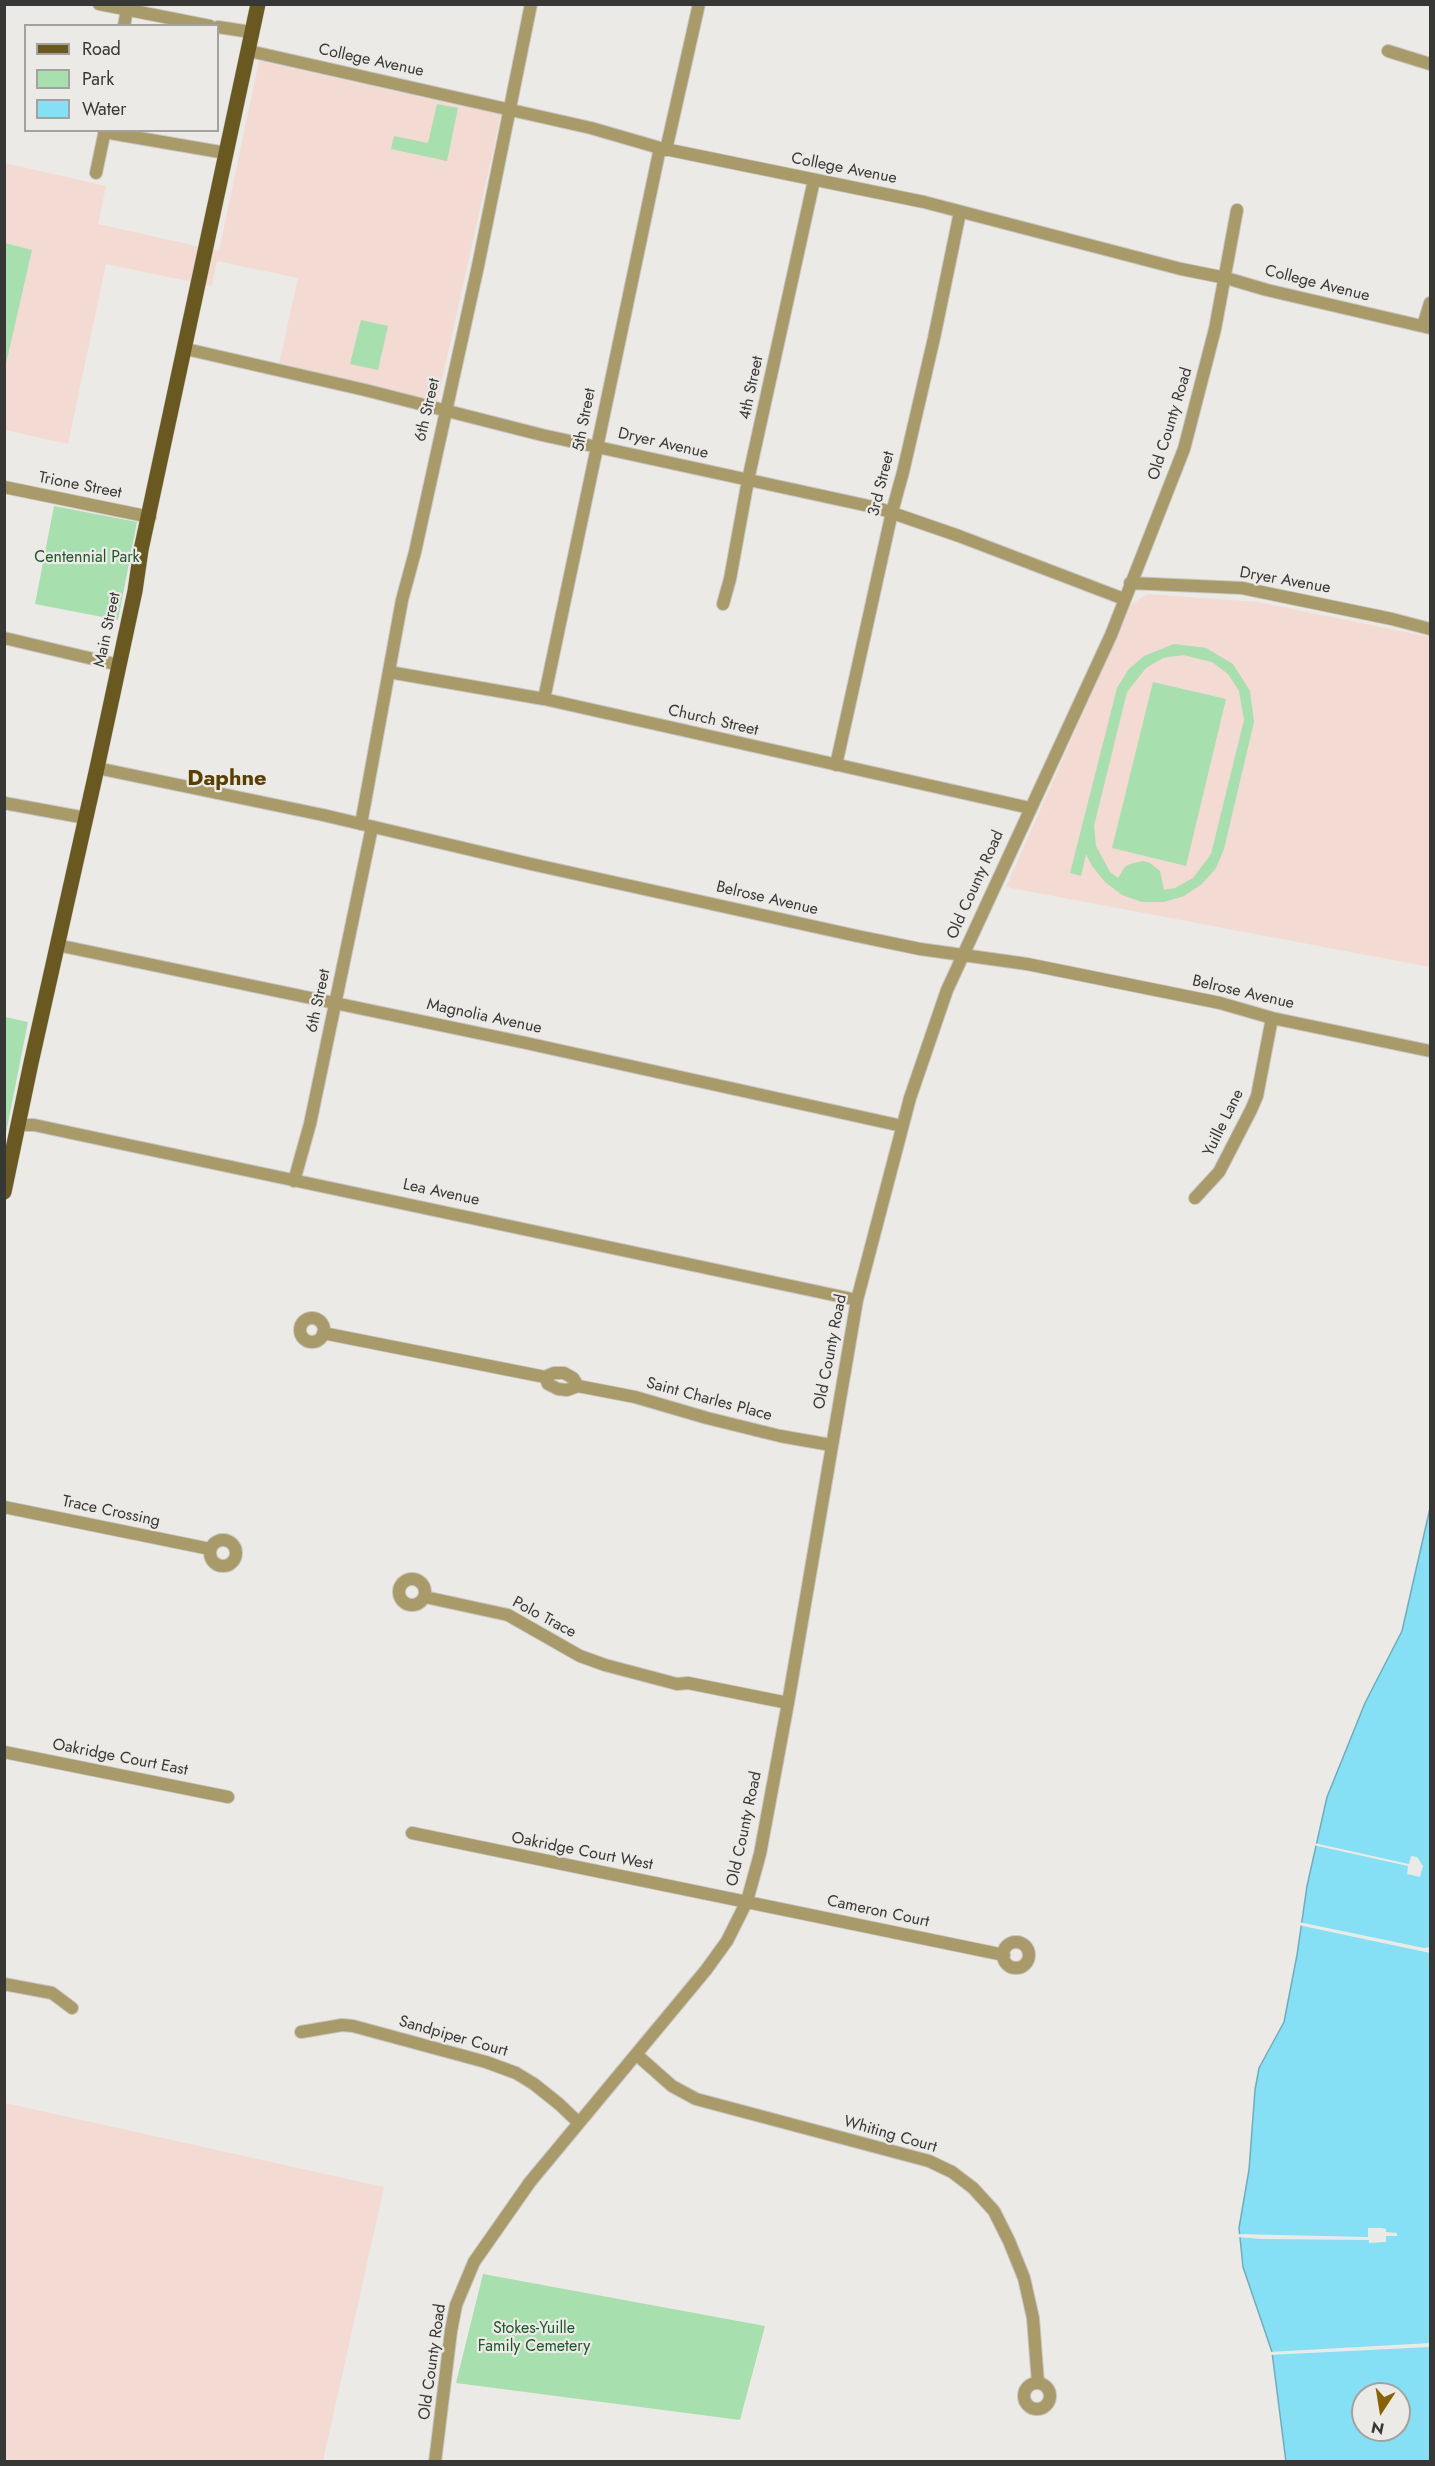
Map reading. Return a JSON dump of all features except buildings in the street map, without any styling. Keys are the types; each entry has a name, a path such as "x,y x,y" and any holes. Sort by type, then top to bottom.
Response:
{"main road":[{"name":"Main Street","path":"4,1192 98,768 171,406 186,349 258,4"}],"street":[{"path":"99,4 200,24"},
{"name":"6th Street","path":"294,1181 309,1124 335,1002 366,826 383,696 402,600 415,552 444,411 478,266 531,4"},
{"name":"5th Street","path":"544,699 610,378 699,4"},
{"path":"124,24 127,9"},
{"path":"219,27 251,33"},
{"name":"College Avenue","path":"249,51 591,128 663,149 960,212 1181,269 1427,327"},
{"path":"1388,51 1431,64"},
{"path":"96,173 104,132"},
{"path":"110,132 226,153"},
{"name":"4th Street","path":"723,604 814,180"},
{"name":"Old County Road","path":"435,2462 451,2331 465,2282 486,2242 530,2182 637,2055 722,1948 747,1901 760,1854 788,1703 857,1299 902,1126 934,1026 963,954 1106,646 1188,437 1226,278 1237,210"},
{"name":"3rd Street","path":"836,765 960,212"},
{"path":"1427,327 1431,303"},
{"name":"Dryer Avenue","path":"186,349 355,387 542,435 892,512 1124,599"},
{"name":"Trione Street","path":"4,487 150,517"},
{"name":"Dryer Avenue","path":"1130,583 1242,588 1431,629"},
{"path":"4,638 119,665"},
{"name":"Church Street","path":"389,672 544,699 1030,808"},
{"name":"Belrose Avenue","path":"98,768 857,936 920,949 1027,964 1220,1003 1272,1018 1431,1051"},
{"path":"4,803 86,818"},
{"name":"Magnolia Avenue","path":"57,945 335,1002 902,1126"},
{"name":"Yuille Lane","path":"1195,1198 1219,1172 1257,1096 1272,1018"},
{"name":"Lea Avenue","path":"18,1125 34,1125 857,1299"},
{"name":"Saint Charles Place","path":"323,1333 545,1377 554,1373 564,1373 573,1378 578,1386 635,1397 780,1436 831,1445"},
{"name":"Trace Crossing","path":"4,1507 210,1549"},
{"name":"Polo Trace","path":"425,1597 508,1615 580,1656 605,1665 677,1684 688,1683 788,1703"},
{"name":"Oakridge Court East","path":"4,1752 228,1797"},
{"name":"Oakridge Court West","path":"412,1833 747,1901"},
{"name":"Cameron Court","path":"747,1901 1004,1955"},
{"path":"4,1984 52,1993 72,2008"},
{"name":"Sandpiper Court","path":"301,2032 342,2025 353,2026 486,2062 516,2073 534,2084 560,2104 579,2123"},
{"name":"Whiting Court","path":"637,2055 672,2086 696,2099 929,2161 952,2172 973,2188 993,2211 1024,2277 1033,2318 1038,2383"}],"shaded area":[{"path":"259,61 501,115 437,402 279,364 298,278 217,261 212,286 106,264 68,444 5,430 5,163 106,186 98,224 219,251"},
{"path":"1147,594 1258,602 1430,637 1430,967 1006,887 1131,605"},
{"path":"5,2103 384,2187 323,2461 5,2461"}],"green space":[{"path":"437,104 458,108 447,161 391,149 394,136 428,143"},
{"path":"4,243 32,250 5,368"},
{"path":"361,320 388,326 378,370 350,364"},
{"name":"Centennial Park","path":"54,506 137,522 118,620 35,604"},
{"path":"1174,644 1206,648 1233,664 1250,691 1254,722 1224,849 1216,868 1202,884 1184,896 1164,902 1142,902 1122,895 1105,882 1086,854 1081,876 1070,873 1117,688 1128,670 1144,656","holes":["1183,655 1212,662 1228,674 1239,691 1244,720 1211,854 1193,878 1175,888 1164,890 1160,871 1150,863 1143,861 1125,867 1118,878 1110,872 1096,846 1094,826 1127,692 1146,668 1163,658"]},
{"path":"1153,682 1226,699 1186,866 1112,848"},
{"path":"4,1017 28,1022 5,1138"},
{"name":"Stokes-Yuille Family Cemetery","path":"483,2274 765,2326 740,2420 456,2383"}],"water":[{"path":"1430,1508 1430,2461 1286,2462 1272,2352 1243,2267 1239,2228 1249,2170 1255,2090 1259,2068 1284,2022 1307,1886 1327,1797 1365,1703 1402,1631"}],"pier":[{"path":"1314,1843 1409,1864 1411,1856 1417,1857 1423,1866 1420,1877 1407,1874 1408,1866 1313,1845"},
{"path":"1299,1922 1424,1948 1430,1947 1430,1953 1298,1925"},
{"path":"1368,2228 1386,2229 1386,2232 1397,2233 1397,2236 1386,2236 1386,2242 1369,2243 1369,2240 1261,2239 1237,2237 1236,2234 1368,2237"},
{"path":"1430,2343 1430,2347 1269,2355 1269,2352"}],"district":[{"name":"Daphne","path":"227,780"}]}
